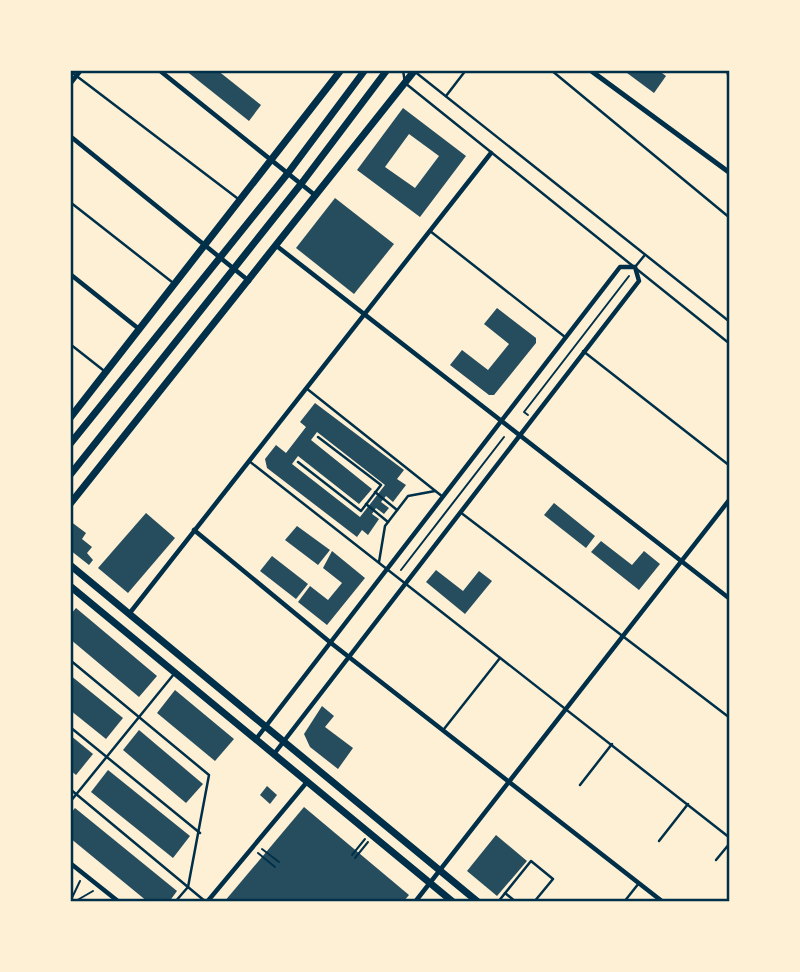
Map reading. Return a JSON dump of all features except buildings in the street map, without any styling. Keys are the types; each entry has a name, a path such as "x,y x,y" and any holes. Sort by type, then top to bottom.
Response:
{"main road":[{"path":"71,413 341,70"},
{"path":"70,444 288,173 365,70"},
{"path":"70,475 301,184 387,70"},
{"path":"70,505 278,247 415,71"},
{"path":"70,565 478,902"},
{"path":"73,588 453,902"}],"street":[{"path":"70,84 80,70"},
{"path":"159,70 317,197"},
{"path":"590,70 730,173"},
{"path":"70,136 249,281"},
{"path":"129,614 491,153"},
{"path":"278,247 730,599"},
{"path":"256,739 620,267 635,267 639,281 274,754"},
{"path":"70,274 139,329"},
{"path":"415,902 730,499"},
{"path":"194,530 331,643 663,902"},
{"path":"70,598 73,588"},
{"path":"206,902 307,781"},
{"path":"70,863 119,902"}],"lane":[{"path":"403,70 405,83 730,344"},
{"path":"446,96 466,70"},
{"path":"551,70 730,218"},
{"path":"727,70 730,84"},
{"path":"70,71 239,200"},
{"path":"415,71 730,323"},
{"path":"70,202 174,284"},
{"path":"430,231 567,339"},
{"path":"635,267 645,255"},
{"path":"70,344 105,372"},
{"path":"583,351 730,466"},
{"path":"306,388 444,498"},
{"path":"299,463 361,511 381,485 318,437"},
{"path":"249,461 730,838"},
{"path":"378,563 380,538 388,522 408,496 435,491"},
{"path":"375,492 397,510"},
{"path":"366,504 388,522"},
{"path":"460,512 730,718"},
{"path":"443,730 500,658"},
{"path":"70,660 209,775 188,887 175,902"},
{"path":"70,802 175,672"},
{"path":"70,727 200,833"},
{"path":"580,785 612,744"},
{"path":"70,789 206,902"},
{"path":"659,841 688,804"},
{"path":"716,860 730,843"},
{"path":"498,902 531,861 553,879 534,902"},
{"path":"624,902 639,883"},
{"path":"505,893 516,902"}],"path":[{"path":"532,418 524,412 629,276"},
{"path":"567,339 583,351"},
{"path":"396,576 504,437"},
{"path":"444,498 460,512"},
{"path":"352,855 364,840"},
{"path":"355,858 368,842"},
{"path":"254,846 279,862"},
{"path":"254,846 275,867"},
{"path":"72,902 81,880"},
{"path":"72,902 93,891"}]}
